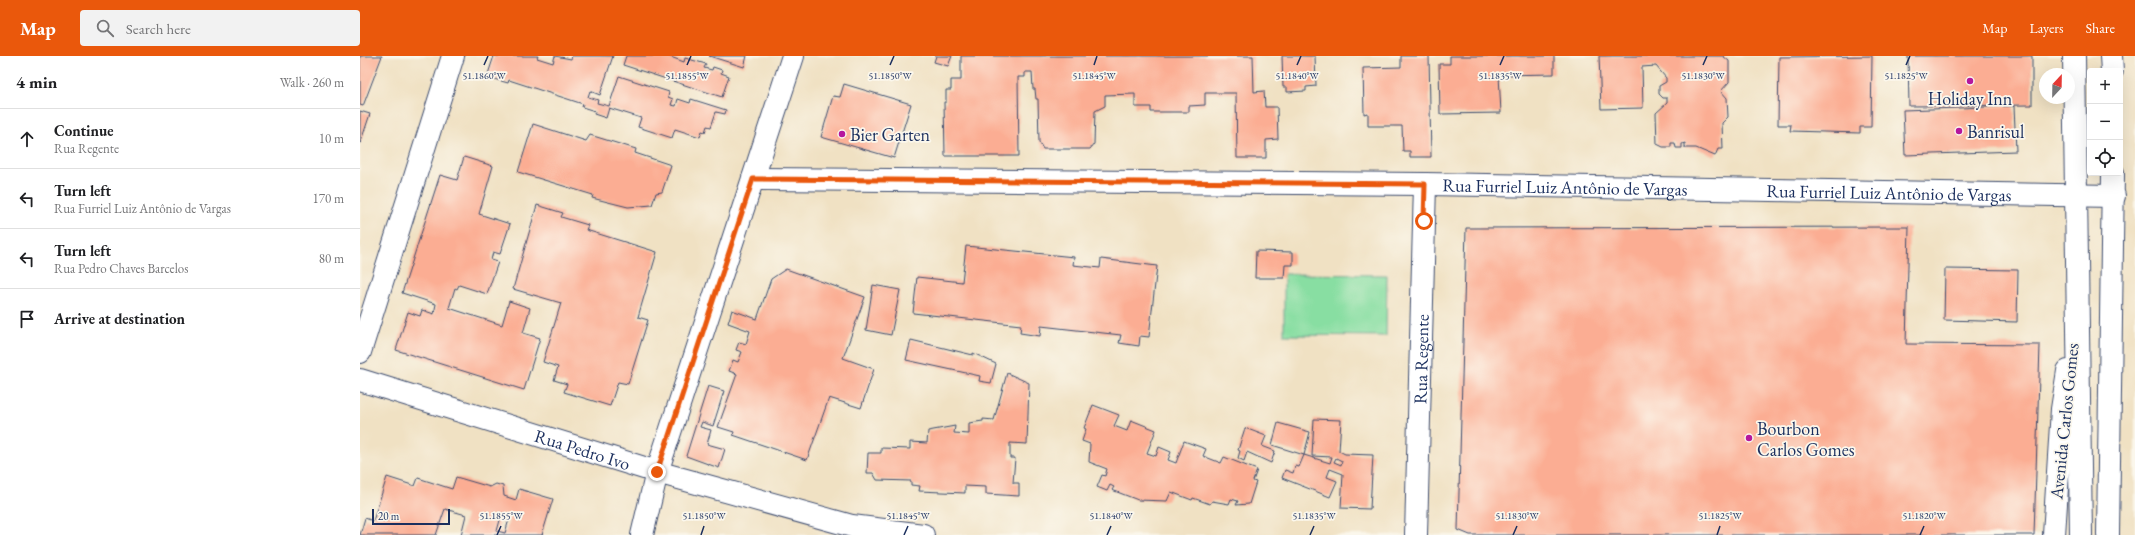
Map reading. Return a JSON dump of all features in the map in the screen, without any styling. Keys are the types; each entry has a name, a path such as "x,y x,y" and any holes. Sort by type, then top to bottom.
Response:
{"street":[{"path":"360,352 453,56"},
{"path":"642,535 657,472 793,56"},
{"name":"Avenida Carlos Gomes","path":"2074,56 2081,535"},
{"path":"2111,56 2112,68"},
{"path":"2108,535 2113,176"},
{"name":"Rua Furriel Luiz Antônio de Vargas","path":"753,179 1425,184 2114,196"},
{"name":"Rua Regente","path":"1416,535 1425,184"},
{"name":"Avenida Carlos Gomes","path":"2054,535 2062,410 2077,306"},
{"name":"Rua Pedro Ivo","path":"360,380 657,472 852,526 923,535"}],"green space":[{"path":"1284,274 1387,275 1386,336 1284,335"}],"building":[{"path":"360,56 382,56 363,106 360,105"},
{"path":"494,56 538,56 537,58 553,63 555,56 571,59 572,56 613,56 600,95 590,91 588,97 598,100 597,103 609,106 619,76 669,92 668,97 673,99 671,105 676,106 678,99 690,103 691,99 726,110 725,114 716,112 711,127 707,126 705,132 702,131 700,137 675,129 672,138 638,127 641,118 609,108 606,118 594,114 595,111 582,107 583,104 509,80 508,83 487,77"},
{"path":"626,56 668,56 684,62 685,58 706,64 704,68 712,70 713,67 722,70 721,73 729,76 722,97 623,65"},
{"path":"709,56 747,56 744,67"},
{"path":"936,56 952,56 948,66 934,62"},
{"path":"961,56 1253,56 1254,92 1264,91 1265,107 1277,107 1278,139 1266,140 1266,158 1237,158 1236,93 1205,93 1205,105 1189,106 1189,112 1151,112 1151,107 1135,107 1135,94 1105,95 1105,106 1095,111 1094,144 1090,149 1043,149 1039,142 1038,99 1036,99 1035,89 1033,89 1032,72 1025,72 1025,77 1018,77 1019,156 945,156 944,102 946,102 946,90 951,90 951,80 961,80"},
{"path":"1282,56 1315,56 1316,86 1306,87 1306,91 1287,92 1287,87 1283,87"},
{"path":"1401,56 1429,56 1431,157 1410,157 1410,151 1403,151 1402,126 1368,126 1368,113 1364,114 1363,68 1401,67"},
{"path":"1450,56 1554,56 1554,74 1499,75 1501,113 1440,114 1439,64 1450,64"},
{"path":"1599,56 1723,56 1729,61 1729,82 1721,91 1727,98 1728,117 1722,123 1723,149 1718,149 1715,156 1696,148 1685,148 1685,143 1682,144 1682,148 1676,148 1675,143 1671,143 1671,147 1663,147 1657,144 1656,113 1667,103 1667,98 1663,98 1659,94 1659,86 1666,82 1666,78 1656,66 1642,67 1643,108 1601,109"},
{"path":"1872,56 1871,127 1860,127 1860,133 1790,131 1791,125 1778,125 1779,57"},
{"name":"Holiday Inn","path":"1908,56 2032,56 2032,105 1909,106"},
{"path":"844,84 911,104 894,158 821,137 833,96 840,97"},
{"name":"Banrisul","path":"2014,106 2016,151 1905,155 1903,110"},
{"path":"360,111 370,114 360,144"},
{"path":"533,124 586,141 590,135 636,149 635,153 671,165 662,192 656,193 652,205 628,207 592,198 593,195 518,172"},
{"path":"464,157 493,166 479,214 510,224 500,254 493,252 491,260 498,262 487,294 459,285 457,289 455,288 449,308 502,325 509,301 530,308 523,333 540,338 524,390 396,350 408,312 420,316 422,310 434,314 436,304 402,293 440,175 457,180"},
{"path":"537,205 563,213 561,217 588,225 586,230 657,252 638,317 648,320 628,384 618,382 610,406 564,392 567,384 554,380 558,367 543,362 561,303 513,289"},
{"name":"Bourbon Carlos Gomes","path":"1909,227 1906,344 2040,345 2034,535 1470,535 1458,530 1466,228"},
{"path":"966,246 1074,257 1073,265 1100,268 1101,259 1157,266 1149,337 1140,336 1139,346 1119,343 1121,335 1041,326 1040,336 1020,333 1021,325 913,313 917,277 962,282"},
{"path":"1256,251 1293,252 1293,265 1285,265 1284,278 1255,278"},
{"path":"786,269 865,297 843,358 874,369 861,408 829,398 807,460 733,435 734,432 718,427 737,374 729,371 733,360 738,362 742,352 736,350 739,342 746,344 750,331 728,323 732,310 757,319 771,279"},
{"path":"1945,269 2018,270 2017,322 1944,320"},
{"path":"873,285 900,290 891,335 866,330"},
{"path":"911,340 973,355 973,353 996,364 991,383 979,381 980,376 906,360"},
{"path":"1007,373 1029,383 1027,444 1010,443 1010,458 1015,458 1013,483 1019,483 1019,496 986,494 986,487 965,486 965,493 919,491 920,486 911,485 911,481 877,480 873,473 867,473 868,453 881,453 881,448 910,449 910,442 927,443 928,431 955,426 954,433 969,434 969,423 983,421 983,419 994,420"},
{"path":"708,386 724,391 713,426 702,422 700,427 711,430 707,444 725,449 719,468 686,456"},
{"path":"1093,405 1119,415 1114,426 1127,431 1131,420 1156,430 1147,453 1156,456 1159,447 1171,452 1168,460 1176,463 1184,441 1206,449 1203,456 1221,463 1224,457 1257,470 1253,481 1256,482 1249,504 1236,505 1238,501 1231,499 1229,504 1212,501 1210,504 1193,498 1192,500 1171,492 1167,501 1138,500 1112,490 1114,487 1110,485 1107,491 1097,487 1102,475 1105,476 1107,469 1089,462 1090,444 1082,441 1086,429 1084,428"},
{"path":"1314,419 1341,420 1339,451 1345,454 1373,455 1370,509 1341,508 1343,474 1330,469 1327,477 1337,481 1330,497 1282,478 1285,470 1293,473 1295,466 1299,467 1304,455 1330,463 1332,457 1312,456","holes":["1336,458 1342,461 1341,465 1334,462"]},
{"path":"1278,423 1310,432 1304,455 1272,445"},
{"path":"1245,428 1266,436 1262,446 1275,451 1271,463 1247,452 1244,461 1238,458 1240,451 1238,450"},
{"path":"387,477 415,486 418,478 452,489 456,477 490,487 496,484 503,486 504,496 516,500 519,489 553,499 542,535 461,535 466,515 445,509 436,535 360,535 365,518 373,521","holes":["502,513 510,516 505,533 497,531"]}],"place":[{"name":"Holiday Inn","path":"1970,81"},
{"name":"Banrisul","path":"1959,131"},
{"name":"Bier Garten","path":"842,134"},
{"name":"Bourbon Carlos Gomes","path":"1749,438"}],"route":[{"path":"657,472 753,179 1425,184 1424,221"}]}
